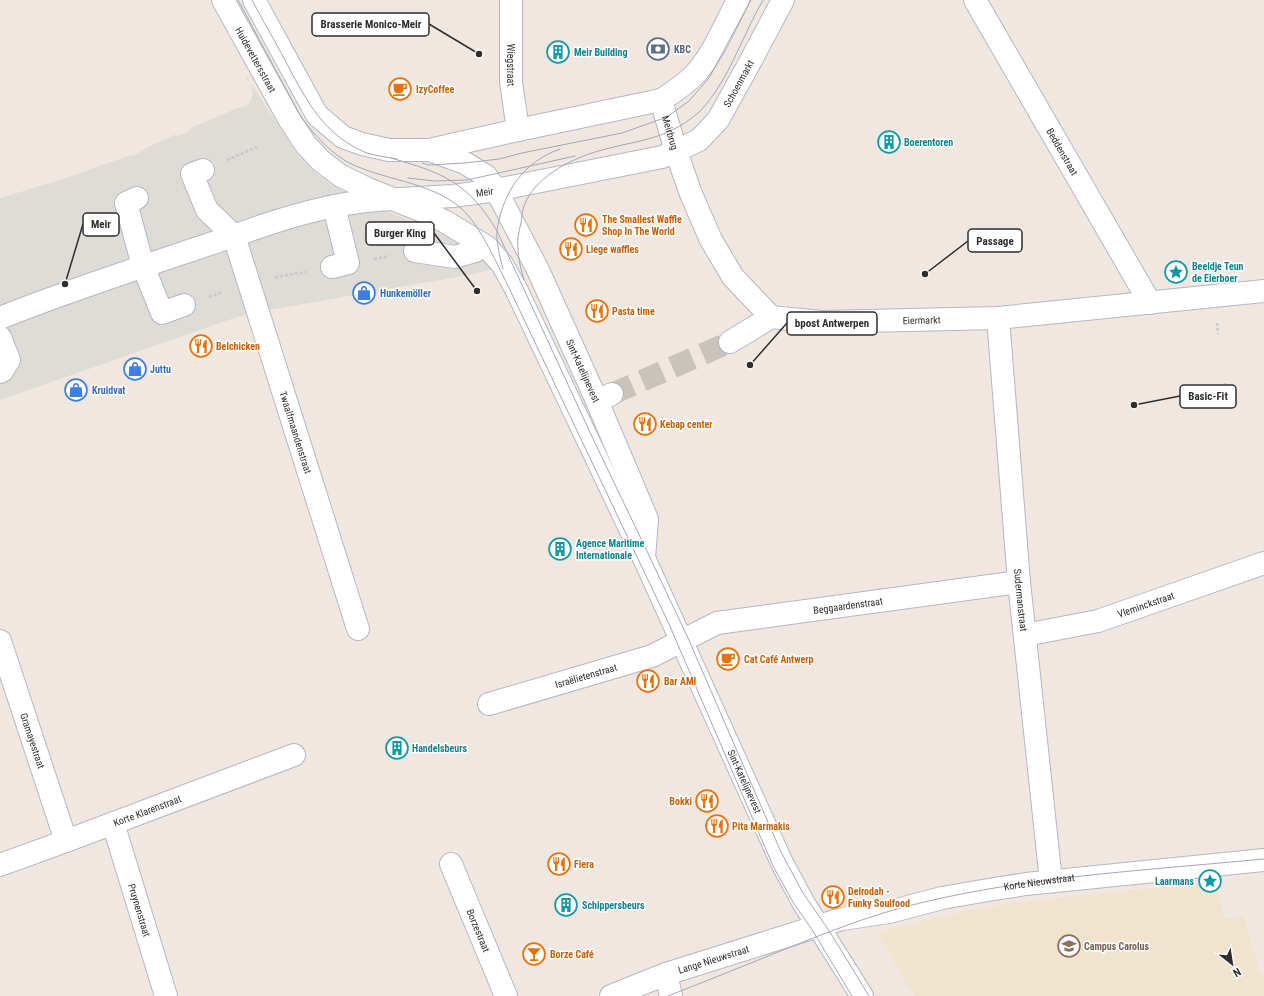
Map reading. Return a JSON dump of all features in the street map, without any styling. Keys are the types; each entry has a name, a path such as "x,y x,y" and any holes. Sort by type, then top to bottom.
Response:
{"street":[{"name":"Huidevettersstraat","path":"223,0 289,119"},
{"name":"Meir","path":"254,0 317,114 343,136 362,144 389,150 429,150 518,130"},
{"name":"Wiegstraat","path":"511,0 511,82 518,130"},
{"path":"662,100 680,88 697,73 711,52 738,0"},
{"name":"Schoenmarkt","path":"676,151 699,140 718,120 783,0"},
{"name":"Beddenstraat","path":"975,0 1150,303"},
{"name":"Meirbrug","path":"496,190 662,156 676,151 662,100 518,130"},
{"name":"Meir","path":"289,119 306,145 321,162 341,176 444,221 481,249"},
{"name":"Meir","path":"0,318 32,305 143,266 302,214 362,201 453,196 496,190 486,176 465,163 429,150"},
{"path":"676,151 691,194 711,240 733,277 771,317 730,342"},
{"path":"203,170 192,174 207,210 234,236"},
{"name":"Sint-Katelijnevest","path":"496,190 605,398 647,519 644,558"},
{"path":"138,198 126,203 143,266 162,313 184,305"},
{"path":"332,267 348,263 334,206"},
{"name":"Twaalfmaandenstraat","path":"234,236 358,629"},
{"path":"414,251 455,257 481,249"},
{"name":"Sint-Katelijnevest","path":"481,249 502,264 516,289 644,558 782,863 803,902 862,996"},
{"name":"Eiermarkt","path":"771,317 821,322 998,318 1264,291"},
{"name":"Sudermanstraat","path":"998,318 1019,582 1051,881"},
{"path":"0,337 9,360 0,372"},
{"name":"Vleminckstraat","path":"1025,635 1098,620 1264,563"},
{"name":"Beggaardenstraat","path":"681,641 717,623 1019,582"},
{"name":"Gramayestraat","path":"0,641 66,841"},
{"name":"Israëlietenstraat","path":"489,704 652,656 681,641"},
{"name":"Korte Klarenstraat","path":"0,865 294,755"},
{"name":"Pruynenstraat","path":"113,823 166,996"},
{"name":"Korte Nieuwstraat","path":"818,926 842,919 889,912 919,904 988,890 1051,881 1264,860"},
{"name":"Borzestraat","path":"451,864 506,996"},
{"name":"Lange Nieuwstraat","path":"611,996 666,974 818,926"},
{"path":"666,974 671,996"}],"path":[{"path":"203,170 259,146"},
{"path":"274,278 332,267"},
{"path":"1225,383 1228,408"}],"shaded area":[{"path":"251,83 298,156 317,174 332,185 362,201 458,241 475,251 494,269 474,274 237,317 0,400 0,198 60,180 131,155 132,156 174,135 178,136 191,130 191,128 236,108 245,106 250,102 253,94"},
{"name":"Campus Carolus","path":"1216,881 1224,918 1244,916 1260,973 1263,972 1264,975 1264,996 914,996 878,932 964,911 1010,903"}],"tunnel":[{"path":"612,394 730,342"}],"tram line":[{"path":"238,0 301,117 326,146 344,160 358,167 420,186 449,199 462,209 476,226 495,259 669,624 773,866 794,904 811,928 852,996"},
{"path":"252,0 301,90 309,103 328,127 352,146 367,153 397,159"},
{"path":"422,163 429,165 499,159 622,133 667,117 689,101 709,78 751,0"},
{"path":"524,280 519,260 518,238 524,206 536,187 544,179 574,160 595,152 661,135 685,123 698,113 721,83 734,60 763,0"},
{"path":"503,269 497,230 504,203 510,191 525,170 535,162 560,149"},
{"path":"408,178 434,181 467,180 575,156"},
{"path":"391,158 425,169 453,182 476,201 497,231 595,443 688,638 781,852 803,893 830,932 869,996"},
{"path":"668,996 834,930 885,912 920,903 1005,886 1048,880 1264,859"}],"place":[{"name":"KBC","path":"658,49"},
{"name":"Meir Building","path":"558,52"},
{"name":"Brasserie Monico-Meir","path":"479,54"},
{"name":"IzyCoffee","path":"400,89"},
{"name":"Boerentoren","path":"889,142"},
{"name":"The Smallest Waffle Shop In The World","path":"586,225"},
{"name":"Liege waffles","path":"571,249"},
{"name":"Beeldje Teun de Eierboer","path":"1176,272"},
{"name":"Passage","path":"925,274"},
{"name":"Meir","path":"65,284"},
{"name":"Burger King","path":"477,291"},
{"name":"Hunkemöller","path":"364,293"},
{"name":"Pasta time","path":"597,311"},
{"name":"Belchicken","path":"201,346"},
{"name":"bpost Antwerpen","path":"750,365"},
{"name":"Juttu","path":"135,369"},
{"name":"Kruidvat","path":"76,390"},
{"name":"Basic-Fit","path":"1134,405"},
{"name":"Kebap center","path":"645,424"},
{"name":"Agence Maritime Internationale","path":"560,549"},
{"name":"Cat Café Antwerp","path":"728,659"},
{"name":"Bar AMI","path":"648,681"},
{"name":"Handelsbeurs","path":"397,748"},
{"name":"Bokki","path":"707,801"},
{"name":"Pita Marmakis","path":"717,826"},
{"name":"Fiera","path":"559,864"},
{"name":"Laarmans","path":"1210,881"},
{"name":"Delrodah - Funky Soulfood","path":"833,897"},
{"name":"Schippersbeurs","path":"566,905"},
{"name":"Campus Carolus","path":"1069,946"},
{"name":"Borze Café","path":"534,954"}]}
